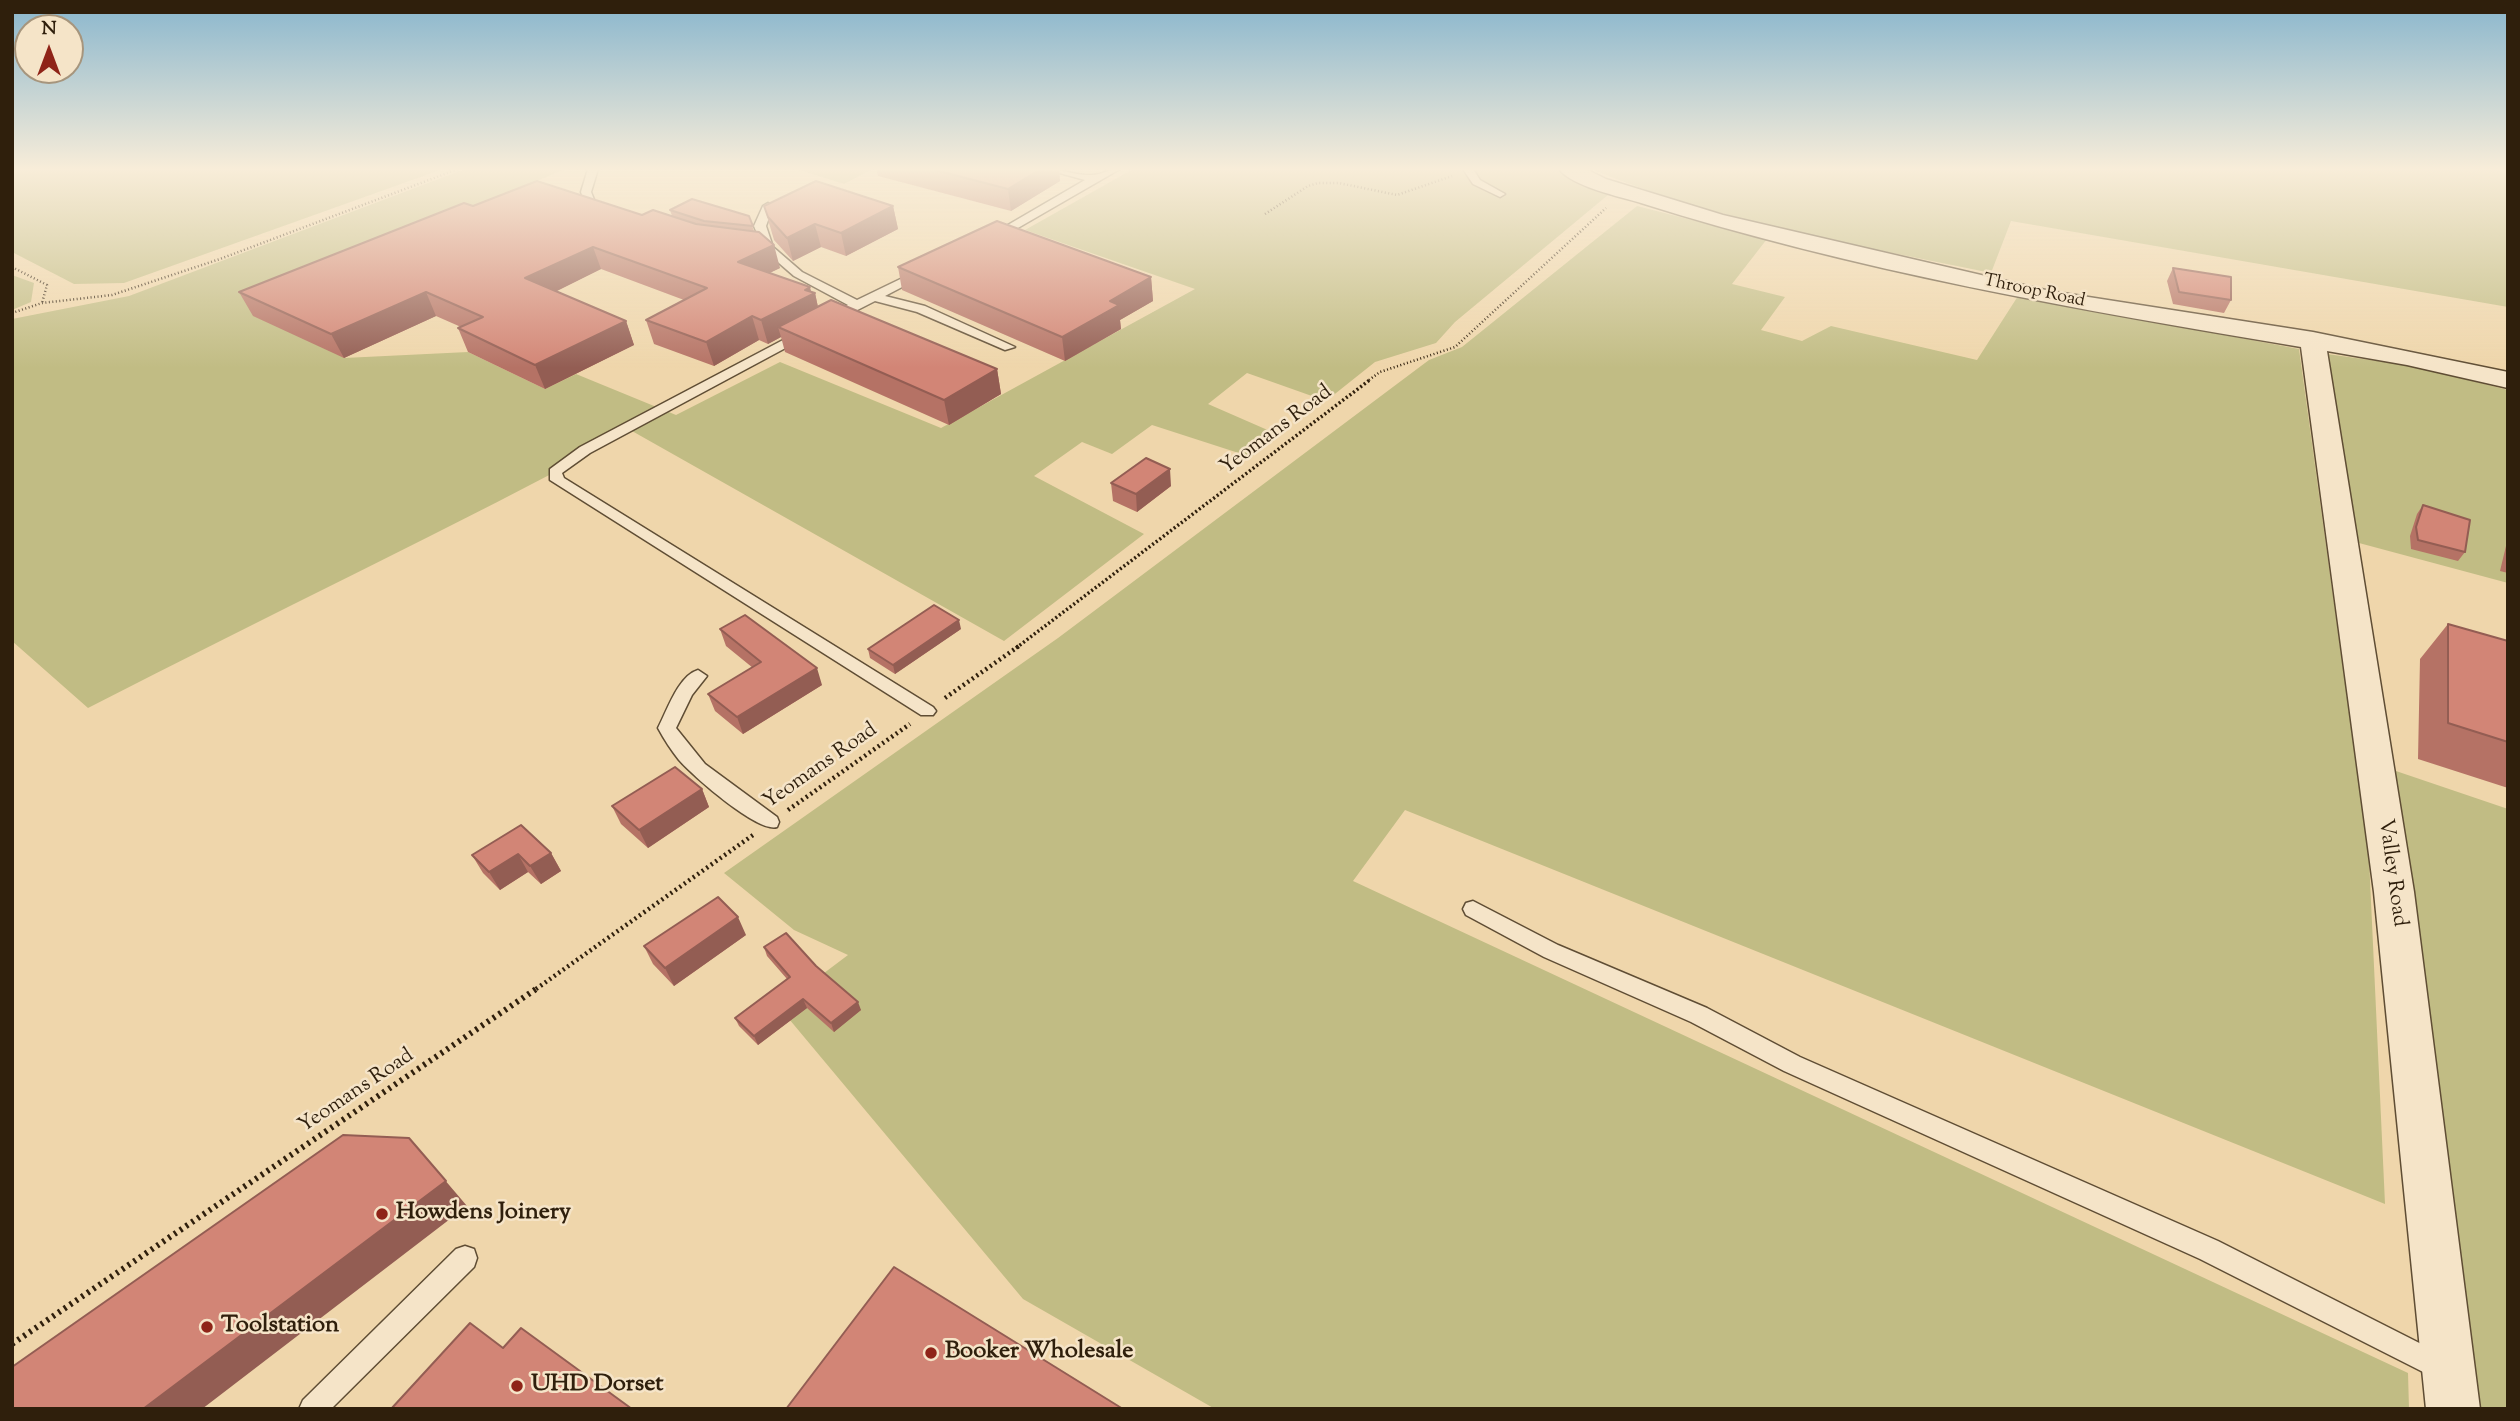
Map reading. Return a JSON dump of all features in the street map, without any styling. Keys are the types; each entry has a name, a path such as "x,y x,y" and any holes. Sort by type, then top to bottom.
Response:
{"street":[{"name":"Throop Road","path":"1782,235 2050,298 2313,340 2508,380"},
{"name":"Valley Road","path":"2313,340 2394,892 2451,1390"}],"lane":[{"path":"761,235 763,249 798,274 857,305"},
{"path":"981,244 997,235"},
{"path":"1007,235 1014,238"},
{"path":"821,324 935,267"},
{"path":"874,297 921,309 1009,347"},
{"path":"810,330 585,450 555,472 556,481 927,711"},
{"path":"698,676 685,692 667,728 674,744 693,765 770,822"},
{"path":"1473,909 1551,951 1699,1015 1792,1064 2208,1250 2451,1390"},
{"path":"312,1409 465,1258"}],"path":[{"path":"12,313 42,303 112,295 281,235"},
{"name":"Yeomans Road","path":"12,1344 477,1031 1065,614 1380,372 1455,346 1577,235"},
{"path":"12,267 47,285 42,303"}],"shaded area":[{"path":"12,235 257,235 124,283 74,284 12,252"},
{"path":"290,235 472,235 344,358 468,352 545,389 576,374 676,415 780,362 941,428 1195,289 1040,235 1559,235 1455,322 1436,343 1375,362 1326,401 1247,373 1208,404 1279,435 1251,457 1152,425 1112,454 1082,442 1034,476 1144,534 1004,641 632,431 88,708 12,641 12,319 129,296"},
{"path":"1601,235 1752,235 1767,239 1732,284 1785,297 1761,330 1802,341 1831,326 1977,360 2018,296 2299,349 2369,858 2385,1204 1405,810 1353,881 2408,1373 2409,1409 1215,1409 1023,1299 779,1007 848,955 794,930 724,873 1058,638 1429,360 1462,347"},
{"path":"1811,235 2005,235 1991,273"},
{"path":"2094,235 2508,235 2508,307"},
{"path":"12,275 34,283 31,302 12,310"},
{"path":"2327,354 2413,366 2508,390 2508,583 2359,543"},
{"path":"2393,770 2508,809 2508,1409 2477,1409"}],"building":[{"path":"382,235 763,235 774,245 738,262 810,287 805,290 815,293 761,320 752,316 706,342 646,320 707,288 593,247 525,278 626,321 535,365 458,328 483,317 426,292 331,334 239,292"},
{"path":"966,235 1036,235 1151,277 1110,301 1119,305 1062,337 898,267"},
{"path":"2173,268 2231,277 2231,300 2179,292"},
{"path":"831,300 997,369 944,400 778,327"},
{"path":"1146,458 1170,469 1136,494 1111,483"},
{"path":"2423,505 2470,520 2465,552 2418,540 2416,527"},
{"path":"934,605 959,620 893,665 868,649"},
{"path":"745,615 817,668 737,717 708,694 761,662 720,629"},
{"path":"2448,624 2508,641 2508,742 2448,723"},
{"path":"675,767 702,789 639,830 612,806"},
{"path":"521,825 551,853 530,866 518,854 489,872 472,855"},
{"path":"718,897 738,917 665,968 644,946"},
{"path":"786,933 816,966 858,1002 831,1023 803,999 754,1036 735,1018 790,977 764,947"},
{"path":"343,1135 409,1138 446,1181 143,1409 12,1409 12,1367"},
{"name":"Booker Wholesale","path":"894,1267 1123,1409 786,1409"},
{"name":"UHD Dorset","path":"470,1323 503,1348 521,1328 632,1409 391,1409"}],"place":[{"name":"Howdens Joinery","path":"382,1214"},
{"name":"Toolstation","path":"207,1327"},
{"name":"Booker Wholesale","path":"931,1353"},
{"name":"UHD Dorset","path":"517,1386"}]}
